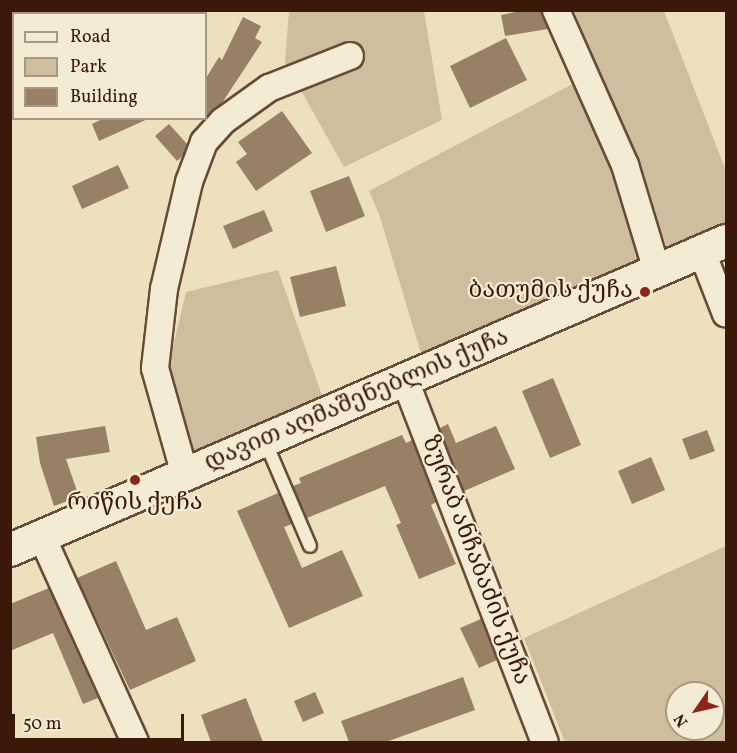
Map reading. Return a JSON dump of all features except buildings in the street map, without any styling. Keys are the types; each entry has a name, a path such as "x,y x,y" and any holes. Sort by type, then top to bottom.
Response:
{"street":[{"path":"556,10 625,165 657,271"},
{"path":"185,476 155,368 164,289 189,182 204,142 223,121 269,88 350,56"},
{"path":"714,246 726,314"},
{"name":"დავით აღმაშენებლის ქუჩა","path":"10,550 714,246"},
{"name":"ზურაბ ანჩაბაძის ქუჩა","path":"405,380 545,742"},
{"path":"42,537 135,742"}],"lane":[{"path":"265,441 310,546"}],"green space":[{"path":"289,11 424,11 442,120 344,167 285,62"},
{"path":"574,11 664,11 726,171 726,224 668,249"},
{"path":"582,79 646,262 423,360 379,214 369,191"},
{"path":"278,270 324,401 192,457 165,380 186,292"},
{"path":"726,546 726,742 565,742 524,638"}],"place":[{"name":"ბათუმის ქუჩა","path":"645,292"},
{"name":"რიწის ქუჩა","path":"135,480"}]}
